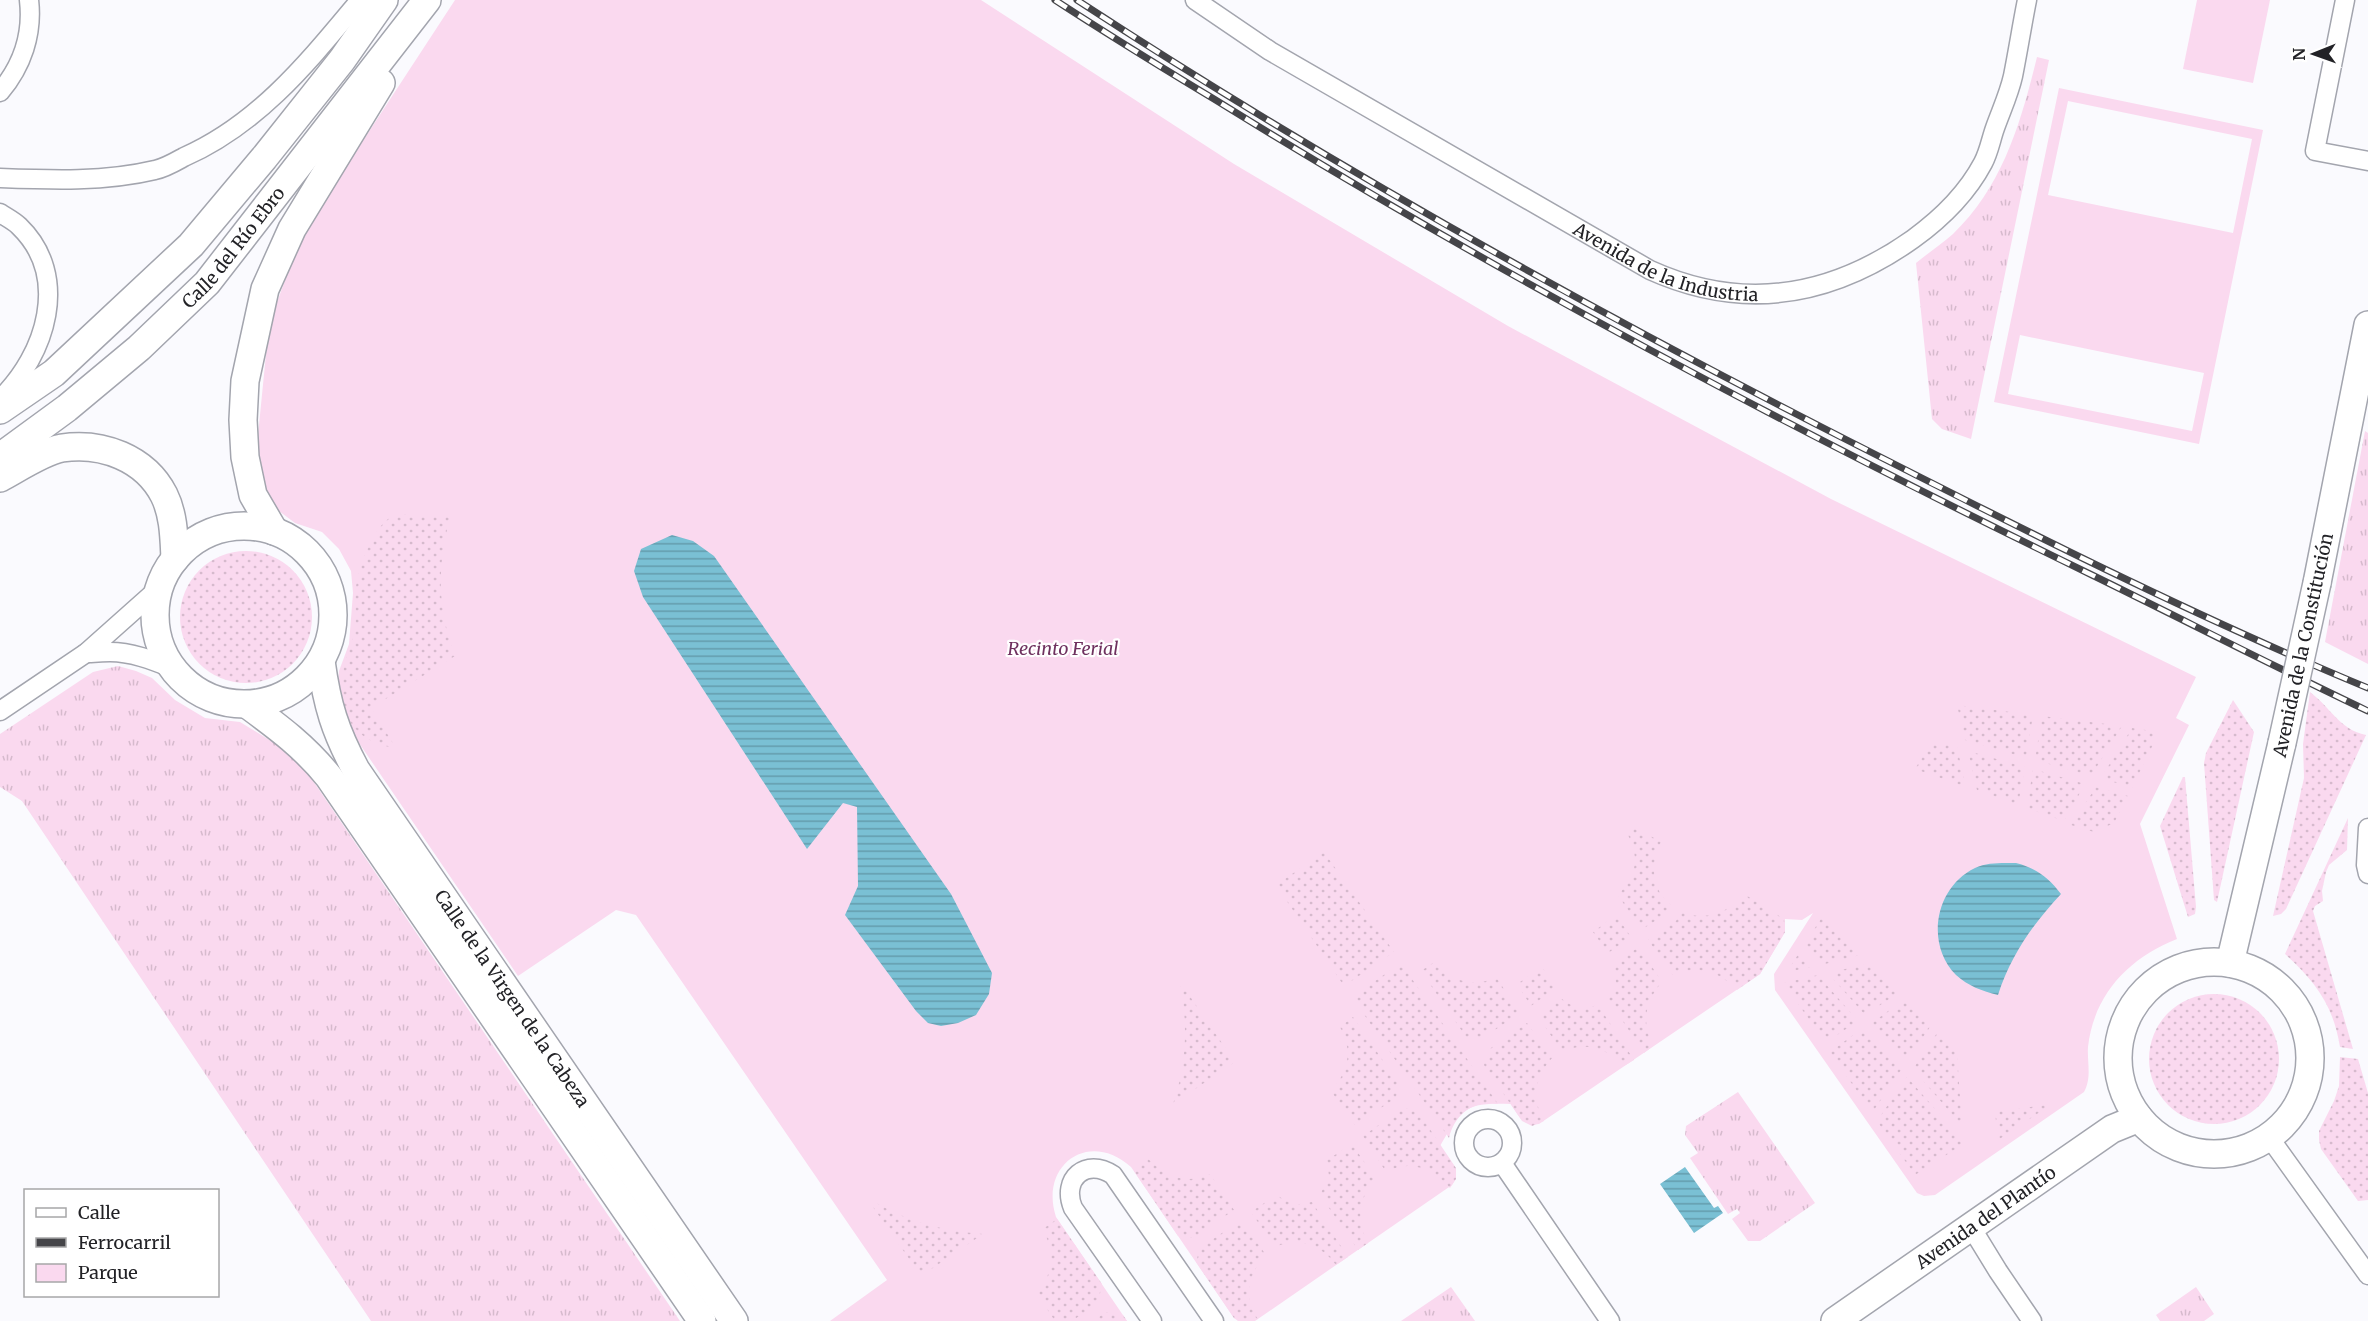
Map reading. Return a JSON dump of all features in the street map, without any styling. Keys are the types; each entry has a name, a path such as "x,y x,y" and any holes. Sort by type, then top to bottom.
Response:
{"main road":[{"name":"Calle del Río Ebro","path":"0,410 54,373 191,245 342,60 384,0"},
{"name":"Calle del Río Ebro","path":"0,457 67,408 139,348 207,283 427,0"},
{"path":"274,531 253,495 245,457 243,420 245,381 265,289 292,229 432,0"},
{"name":"Avenida de la Constitución","path":"2230,963 2317,583 2368,325"},
{"path":"0,478 60,448 92,447 110,450 140,467 155,481 165,497 173,524 175,559"},
{"path":"248,526 274,531 301,547 321,571 332,600 332,632 321,661 302,683 277,699 248,705 219,702 192,689 171,668 159,643 154,616 159,588 175,559 195,540 220,529 248,526"},
{"name":"Calle de la Virgen de la Cabeza","path":"321,661 327,701 339,740 356,770 734,1321"},
{"name":"Calle de la Virgen de la Cabeza","path":"248,705 290,735 310,753 329,777 702,1321"},
{"path":"2197,963 2230,963 2257,972 2280,988 2292,1002 2302,1018 2307,1036 2310,1055 2309,1074 2304,1092 2295,1110 2284,1125 2269,1137 2233,1152 2200,1153 2169,1143 2139,1118 2123,1089 2118,1056 2124,1024 2131,1009 2140,996 2166,974 2197,963"},
{"name":"Avenida del Plantío","path":"1835,1321 2112,1129 2139,1118"}],"street":[{"path":"0,92 12,78 22,57 31,21 29,0"},
{"path":"0,178 55,180 106,178 157,170 196,152 234,130 278,94 360,0"},
{"name":"Avenida de la Industria","path":"1195,0 1270,51 1650,270 1676,282 1708,290 1741,294 1809,288 1841,279 1870,266 1904,245 1930,227 1956,203 1984,162 2012,78 2027,0"},
{"path":"2345,0 2315,152 2368,161"},
{"path":"0,213 19,225 38,250 47,279 49,308 42,335 31,360 0,399"},
{"path":"0,711 86,653 159,588"},
{"path":"86,653 129,654 150,659 171,668"},
{"path":"2368,828 2366,865 2368,874"},
{"path":"2269,1137 2368,1275"},
{"path":"1502,1163 1610,1321"},
{"path":"1152,1321 1073,1208 1070,1201 1070,1187 1078,1174 1084,1170 1100,1168 1113,1174 1214,1321"},
{"path":"1971,1227 2032,1321"}],"green space":[{"name":"Recinto Ferial","path":"455,0 981,0 1234,164 1508,326 1831,499 2196,677 2176,718 2189,725 2140,824 2177,939 2144,956 2117,980 2106,995 2092,1028 2088,1047 2088,1081 2084,1092 1935,1195 1924,1196 1917,1193 1775,990 1774,974 1813,913 1802,920 1785,919 1785,932 1760,974 1539,1124 1525,1122 1511,1104 1484,1104 1466,1110 1454,1123 1440,1146 1455,1169 1455,1180 1452,1185 1255,1321 1238,1321 1234,1318 1131,1167 1115,1156 1099,1151 1084,1152 1071,1158 1061,1168 1055,1182 1053,1198 1056,1217 1127,1321 830,1321 887,1280 636,915 616,910 518,976 346,724 337,691 339,671 349,644 353,593 351,571 339,549 322,532 295,523 275,508 260,478 258,435 269,324 298,245 334,185"},
{"path":"2197,0 2270,0 2253,83 2183,69"},
{"path":"2037,57 2049,60 1971,439 1942,429 1932,419 1916,263 1953,234 1985,195 2008,152 2017,129"},
{"path":"2059,88 2263,130 2199,444 1994,402","holes":["2068,101 2252,139 2233,233 2048,195","2020,335 2204,373 2192,431 2008,394"]},
{"path":"2365,431 2368,433 2368,664 2325,642"},
{"path":"398,514 450,517 443,553 441,587 445,620 455,656 371,708 396,748 369,740 359,733 346,713 342,688 344,667 355,628 355,592 361,567 375,534 390,518"},
{"path":"246,551 271,556 292,571 307,592 312,617 307,642 292,663 271,678 246,683 221,678 200,663 185,642 180,617 185,592 200,571 221,556"},
{"path":"118,666 152,678 175,700 205,718 240,722 276,744 305,769 680,1321 371,1321 22,801 0,787 0,734 93,672"},
{"path":"2310,692 2342,723 2366,735 2286,909 2281,914 2273,916 2304,778 2303,744"},
{"path":"2233,700 2254,732 2217,902 2214,900 2204,763 2206,753"},
{"path":"1957,705 2033,715 2026,758 1965,740"},
{"path":"2042,716 2122,726 2091,776 2035,760"},
{"path":"2132,728 2159,732 2132,788 2101,778"},
{"path":"1932,741 1957,747 1966,787 1915,769"},
{"path":"1968,751 2025,767 2018,805 1977,790"},
{"path":"2033,769 2085,784 2064,821 2027,808"},
{"path":"2185,777 2196,907 2195,914 2188,917 2160,826"},
{"path":"2096,787 2128,796 2114,823 2094,832 2071,825"},
{"path":"2348,818 2347,850 2329,865 2322,891 2323,901 2315,906 2313,911 2353,1049 2340,1047 2333,1019 2322,995 2306,974 2285,954"},
{"path":"1633,826 1661,842 1655,858 1654,875 1659,892 1671,905 1666,914 1641,930 1618,895 1630,879 1635,864 1633,849 1626,831"},
{"path":"1324,852 1394,952 1344,986 1276,885"},
{"path":"1744,894 1784,919 1785,932 1760,974 1737,990 1716,974 1708,972 1690,970 1673,975 1648,940 1676,921 1681,912 1699,916 1716,914 1730,907"},
{"path":"1616,915 1631,937 1608,953 1593,932"},
{"path":"1822,917 1860,955 1821,965 1804,945"},
{"path":"1639,947 1662,982 1652,997 1647,1012 1647,1029 1653,1046 1644,1053 1608,999 1616,983 1614,963"},
{"path":"1799,953 1812,967 1787,972"},
{"path":"1401,963 1498,1104 1481,1104 1466,1110 1456,1122 1449,1138 1352,997"},
{"path":"1433,963 1447,974 1463,981 1479,982 1496,977 1520,1013 1480,1040 1466,1037 1421,971"},
{"path":"1867,964 1897,994 1865,1015 1828,973"},
{"path":"1542,967 1556,988 1531,1006 1517,984"},
{"path":"1818,975 1858,1021 1825,1043 1784,983"},
{"path":"1180,982 1235,1062 1173,1104 1181,1074 1185,1043"},
{"path":"2214,994 2239,999 2260,1013 2274,1034 2279,1059 2274,1084 2260,1105 2239,1119 2214,1124 2189,1119 2168,1105 2154,1084 2149,1059 2154,1034 2168,1013 2189,999"},
{"path":"1562,999 1579,1007 1598,1005 1634,1060 1624,1066 1603,1051 1587,1047 1562,1052 1538,1016"},
{"path":"1903,1000 1930,1027 1906,1062 1872,1023"},
{"path":"1353,1017 1399,1084 1396,1098 1355,1125 1331,1091 1342,1076 1347,1060 1347,1044 1340,1027"},
{"path":"1527,1023 1552,1058 1542,1073 1537,1088 1537,1104 1544,1121 1532,1126 1522,1121 1484,1065 1488,1050"},
{"path":"1864,1027 1901,1070 1872,1113 1830,1052"},
{"path":"1937,1033 1957,1054 1962,1126 1913,1069"},
{"path":"2340,1057 2358,1059 2368,1093 2368,1200 2358,1201 2321,1149 2319,1140 2319,1131 2339,1086"},
{"path":"1907,1077 1965,1143 1915,1175 1877,1121"},
{"path":"1738,1092 1815,1203 1760,1241 1748,1241 1732,1219 1740,1213 1737,1209 1728,1214 1690,1158 1698,1153 1685,1135 1686,1126"},
{"path":"2052,1104 1998,1140 1995,1112"},
{"path":"1403,1108 1417,1110 1456,1168 1456,1179 1450,1188 1429,1171 1421,1168 1404,1166 1386,1172 1363,1136"},
{"path":"1352,1144 1376,1179 1365,1194 1361,1210 1362,1226 1368,1243 1358,1250 1320,1195 1329,1176 1327,1160"},
{"path":"1147,1158 1160,1169 1176,1177 1192,1179 1210,1174 1234,1210 1193,1238 1178,1236 1134,1171 1137,1164"},
{"path":"1276,1195 1294,1205 1312,1202 1348,1257 1336,1265 1323,1252 1308,1244 1292,1243 1275,1247 1251,1212"},
{"path":"866,1197 894,1212 922,1223 983,1234 921,1276"},
{"path":"1057,1219 1102,1284 1098,1303 1072,1321 1055,1321 1037,1294 1047,1278 1050,1262 1049,1246 1043,1229"},
{"path":"1241,1220 1266,1255 1255,1269 1250,1285 1250,1303 1258,1319 1253,1320 1234,1318 1196,1262 1200,1248"},
{"path":"1451,1287 1475,1321 1401,1321"},
{"path":"2196,1287 2214,1314 2204,1321 2160,1321 2156,1315"},
{"path":"1106,1312 1123,1315 1127,1321 1093,1321"}],"water":[{"path":"672,535 693,541 714,556 951,894 992,973 989,994 976,1015 958,1023 941,1026 928,1023 916,1011 845,915 858,886 857,807 843,803 807,849 643,597 634,571 641,549"},
{"path":"2016,863 2042,874 2061,894 2041,917 2016,953 1998,995 1965,982 1946,962 1940,948 1939,917 1943,902 1961,877 1985,865"},
{"path":"1685,1167 1714,1208 1718,1206 1723,1213 1694,1233 1660,1184"}],"railway":[{"path":"1055,0 1321,164 1647,348 1868,464 2368,711"},
{"path":"1077,0 1264,118 1454,230 1745,388 2103,568 2301,660 2368,688"}]}
